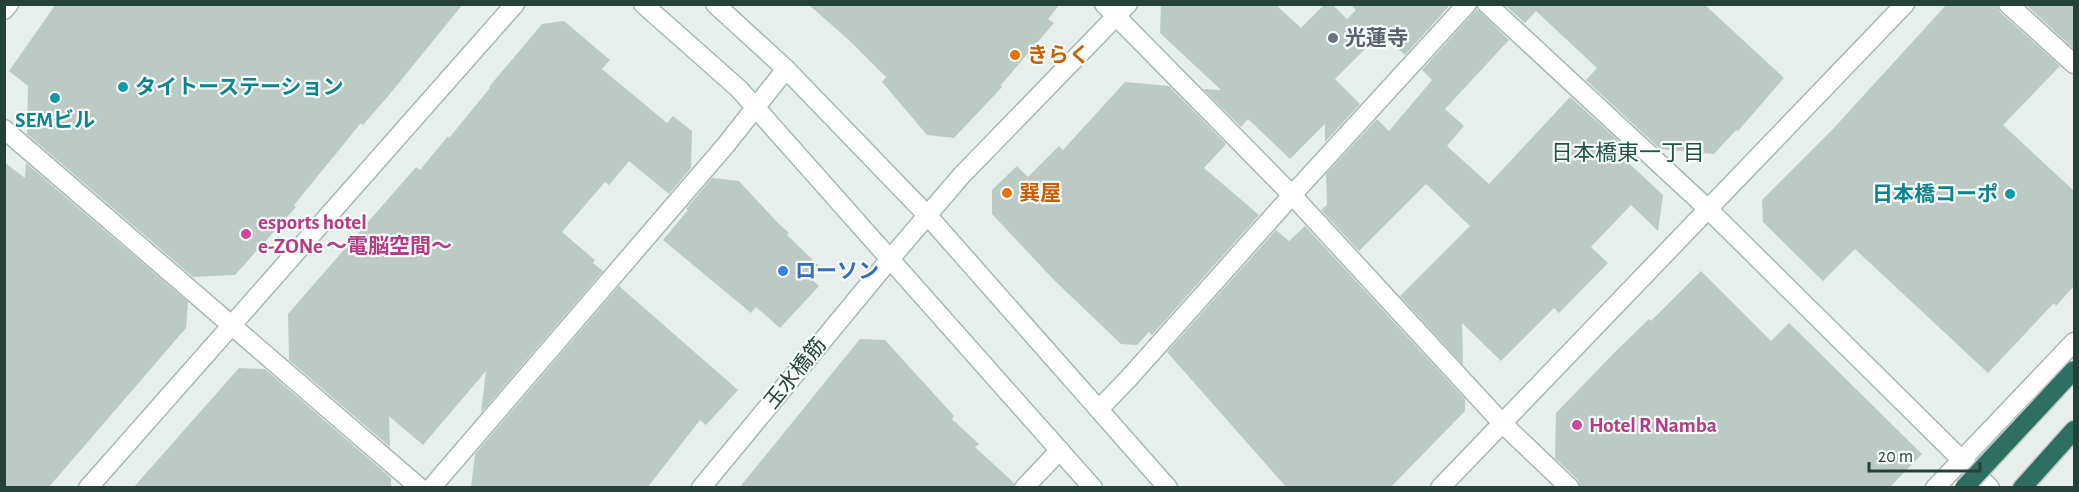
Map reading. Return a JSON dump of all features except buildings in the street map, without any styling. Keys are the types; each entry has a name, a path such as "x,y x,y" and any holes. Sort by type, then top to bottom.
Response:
{"highway":[{"path":"1964,488 2074,370"},
{"path":"2022,488 2074,430"}],"street":[{"path":"4,10 9,4"},
{"path":"88,488 515,4"},
{"path":"644,4 756,107 1093,488"},
{"path":"715,4 786,69 928,216 1168,488"},
{"path":"1099,409 1467,4"},
{"path":"1487,4 1707,208 1990,488"},
{"path":"1440,488 1905,4"},
{"path":"2008,4 2074,64"},
{"path":"1117,8 1502,423 1570,488"},
{"name":"玉水橋筋","path":"701,488 961,176 1117,8"},
{"path":"430,488 786,69"},
{"path":"4,129 420,488"},
{"path":"1935,488 2074,342"},
{"path":"1024,488 1060,450"}],"place":[{"name":"光蓮寺","path":"1333,38"},
{"name":"きらく","path":"1015,55"},
{"name":"タイトーステーション","path":"123,87"},
{"name":"SEMビル","path":"55,98"},
{"name":"巽屋","path":"1007,193"},
{"name":"日本橋コーポ","path":"2010,194"},
{"name":"esports hotel e-ZONe ～電脳空間～","path":"246,234"},
{"name":"ローソン","path":"783,271"},
{"name":"Hotel R Namba","path":"1577,425"}],"district":[{"name":"日本橋東一丁目","path":"1628,152"}]}
